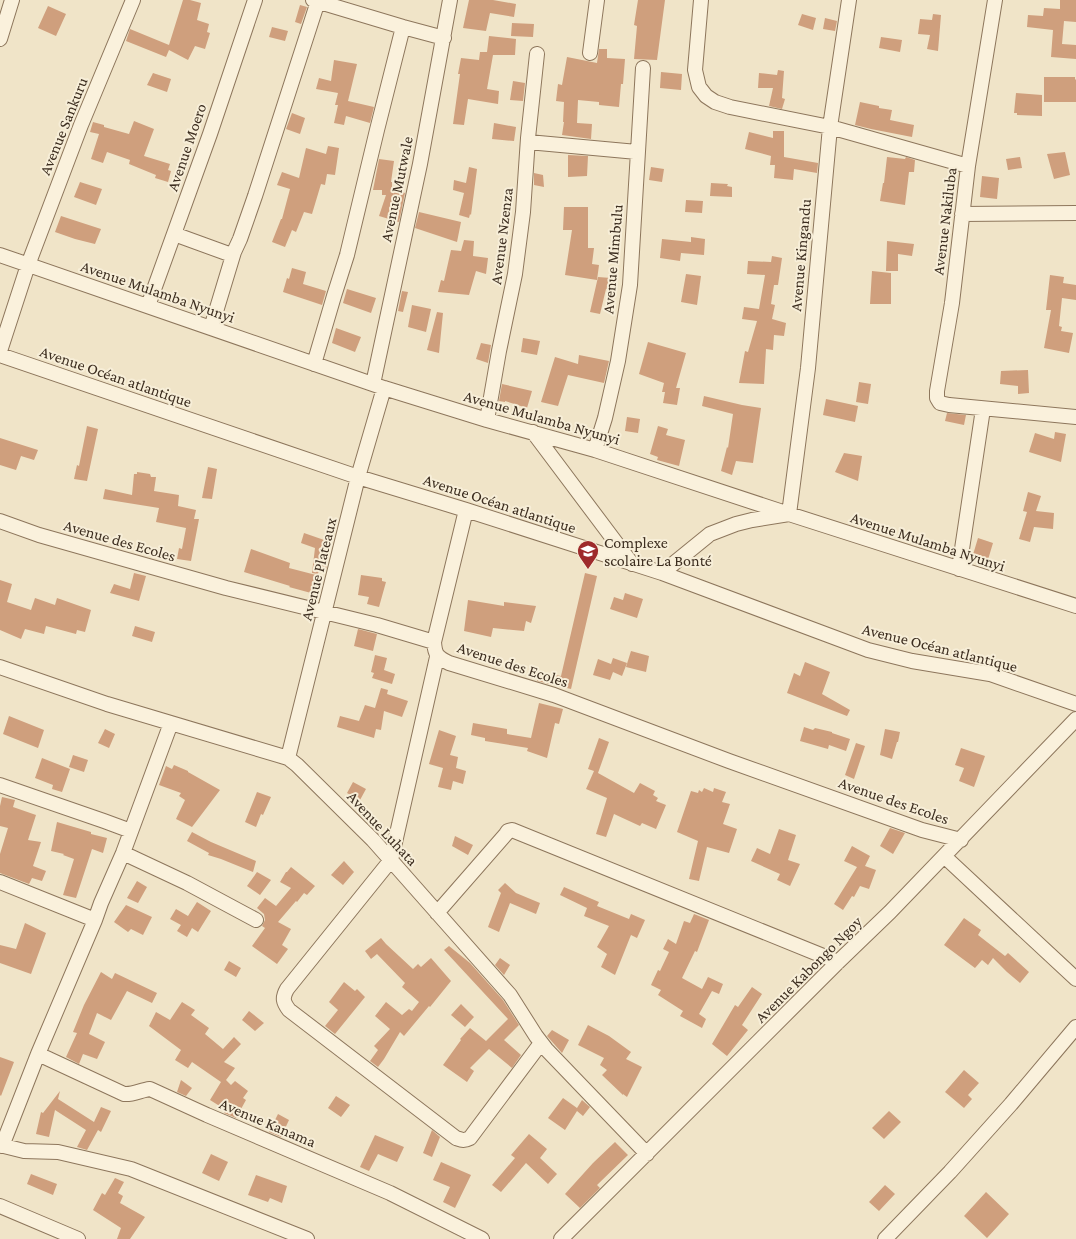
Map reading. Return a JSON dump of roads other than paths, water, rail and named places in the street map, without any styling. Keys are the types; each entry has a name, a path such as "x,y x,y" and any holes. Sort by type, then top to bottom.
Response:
{"street":[{"path":"0,39 12,0"},
{"name":"Avenue Sankuru","path":"0,353 28,265 82,124 133,0"},
{"name":"Avenue Moero","path":"148,306 210,134 255,0"},
{"name":"Avenue Mutwale","path":"378,386 450,0"},
{"path":"590,53 597,0"},
{"path":"701,0 695,70 699,87 706,96 715,102 730,107 830,127 968,166"},
{"name":"Avenue Kingandu","path":"789,514 808,368 830,127 849,0"},
{"name":"Avenue Nakiluba","path":"983,409 949,406 940,403 937,398 937,391 952,303 968,166 995,0"},
{"path":"211,328 234,252 255,196 315,1 444,38"},
{"path":"314,364 347,254 403,27"},
{"name":"Avenue Nzenza","path":"486,420 515,274 523,212 537,54"},
{"name":"Avenue Mimbulu","path":"595,450 605,418 618,361 630,285 643,68"},
{"path":"528,142 637,152"},
{"path":"962,214 1076,213"},
{"path":"174,234 229,254 234,252"},
{"name":"Avenue Mulamba Nyunyi","path":"0,255 378,386 486,420 595,450 1076,606"},
{"name":"Avenue Océan atlantique","path":"0,353 358,477 662,573 868,650 912,661 990,674 1076,704"},
{"name":"Avenue Plateaux","path":"288,758 358,477 378,386"},
{"path":"959,569 983,409 1076,417"},
{"path":"533,432 632,564"},
{"path":"434,642 466,510"},
{"path":"662,573 710,534 752,520 789,514"},
{"name":"Avenue des Ecoles","path":"0,521 39,535 226,588 325,612 434,642 437,657 460,667 554,696 922,830 961,840"},
{"path":"437,657 391,860 287,989 283,997 284,1004 289,1010 462,1141 470,1138 541,1043"},
{"name":"Avenue Luhata","path":"0,667 107,704 288,758 311,778 373,840 510,995 541,1043 647,1154"},
{"name":"Avenue Kabongo Ngoy","path":"561,1239 890,912 1076,720"},
{"path":"171,723 123,853 1,1145 24,1151 58,1152 131,1169 307,1239"},
{"path":"0,785 131,831"},
{"path":"437,913 508,831 512,830 838,962"},
{"path":"123,853 187,883 256,920"},
{"path":"944,856 1076,979"},
{"path":"0,882 95,920"},
{"path":"885,1239 950,1172 1076,1027"},
{"name":"Avenue Kanama","path":"38,1054 124,1094 130,1095 143,1089 150,1089 390,1193 482,1239"},
{"path":"0,1206 78,1239"}],"place":[{"name":"Complexe scolaire La Bonté","path":"588,570"}]}
